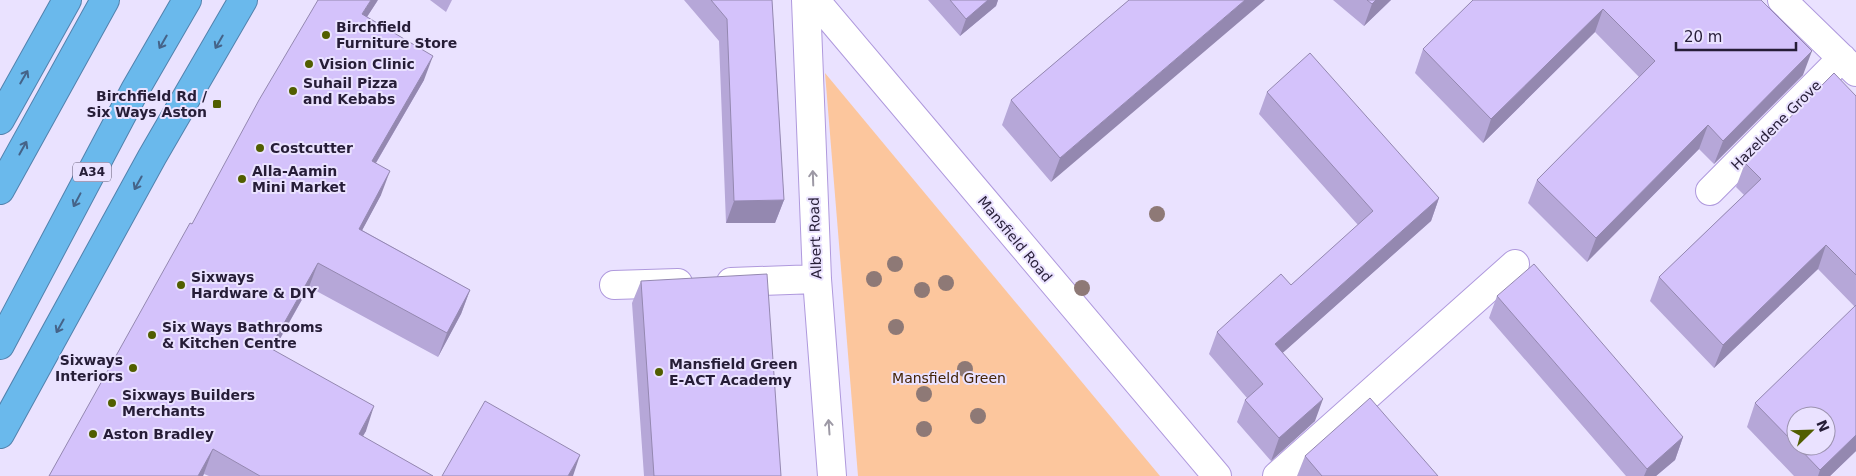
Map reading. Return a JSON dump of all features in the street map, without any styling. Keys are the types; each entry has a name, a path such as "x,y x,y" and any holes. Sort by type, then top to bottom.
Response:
{"highway":[{"path":"0,120 67,0"},
{"path":"0,190 105,0"},
{"name":"A34","path":"0,345 135,90 187,0"},
{"path":"0,434 152,157 243,0"}],"street":[{"name":"Albert Road","path":"806,0 817,279 832,476"},
{"name":"Mansfield Road","path":"815,0 1072,308 1217,476"},
{"path":"1782,0 1849,65"},
{"name":"Hazeldene Grove","path":"1710,191 1849,65"},
{"path":"1277,476 1515,264"},
{"path":"614,285 817,279"}],"green space":[{"name":"Mansfield Green","path":"825,73 1160,476 858,476"}],"building":[{"path":"318,0 371,0 362,14 433,56 372,161 390,171 359,229 470,290 447,333 318,263 270,348 374,406 359,434 433,476 260,476 213,449 198,476 49,476 190,223 192,224 259,100"},
{"path":"711,0 772,0 784,200 734,201 727,19"},
{"path":"950,0 988,0 966,19"},
{"path":"1129,0 1245,0 1060,158 1011,100"},
{"path":"1367,0 1376,0 1372,4"},
{"path":"1473,0 1761,0 1812,51 1723,141 1708,125 1596,238 1537,180 1655,61 1603,9 1491,119 1423,49"},
{"path":"1310,53 1439,198 1275,344 1323,399 1279,438 1245,400 1263,384 1217,332 1281,274 1291,285 1373,211 1267,92"},
{"path":"1834,73 1856,96 1856,275 1826,245 1723,345 1659,277 1761,179 1745,163"},
{"path":"1534,264 1683,437 1647,469 1497,296"},
{"path":"767,274 781,476 654,476 641,281"},
{"path":"1856,305 1856,435 1836,454 1836,406 1786,406 1786,435 1755,403"},
{"path":"1370,398 1438,476 1322,476 1305,456"},
{"path":"485,401 580,455 568,476 442,476"},
{"path":"1807,456 1834,456 1820,470"}],"place":[{"name":"Birchfield Furniture Store","path":"326,35"},
{"name":"Vision Clinic","path":"309,64"},
{"name":"Suhail Pizza and Kebabs","path":"293,91"},
{"name":"Birchfield Rd / Six Ways Aston","path":"217,104"},
{"name":"Costcutter","path":"260,148"},
{"name":"Alla-Aamin Mini Market","path":"242,179"},
{"name":"Sixways Hardware & DIY","path":"181,285"},
{"name":"Six Ways Bathrooms & Kitchen Centre","path":"152,335"},
{"name":"Sixways Interiors","path":"133,368"},
{"name":"Mansfield Green E-ACT Academy","path":"659,372"},
{"name":"Sixways Builders Merchants","path":"112,403"},
{"name":"Aston Bradley","path":"93,434"}]}
